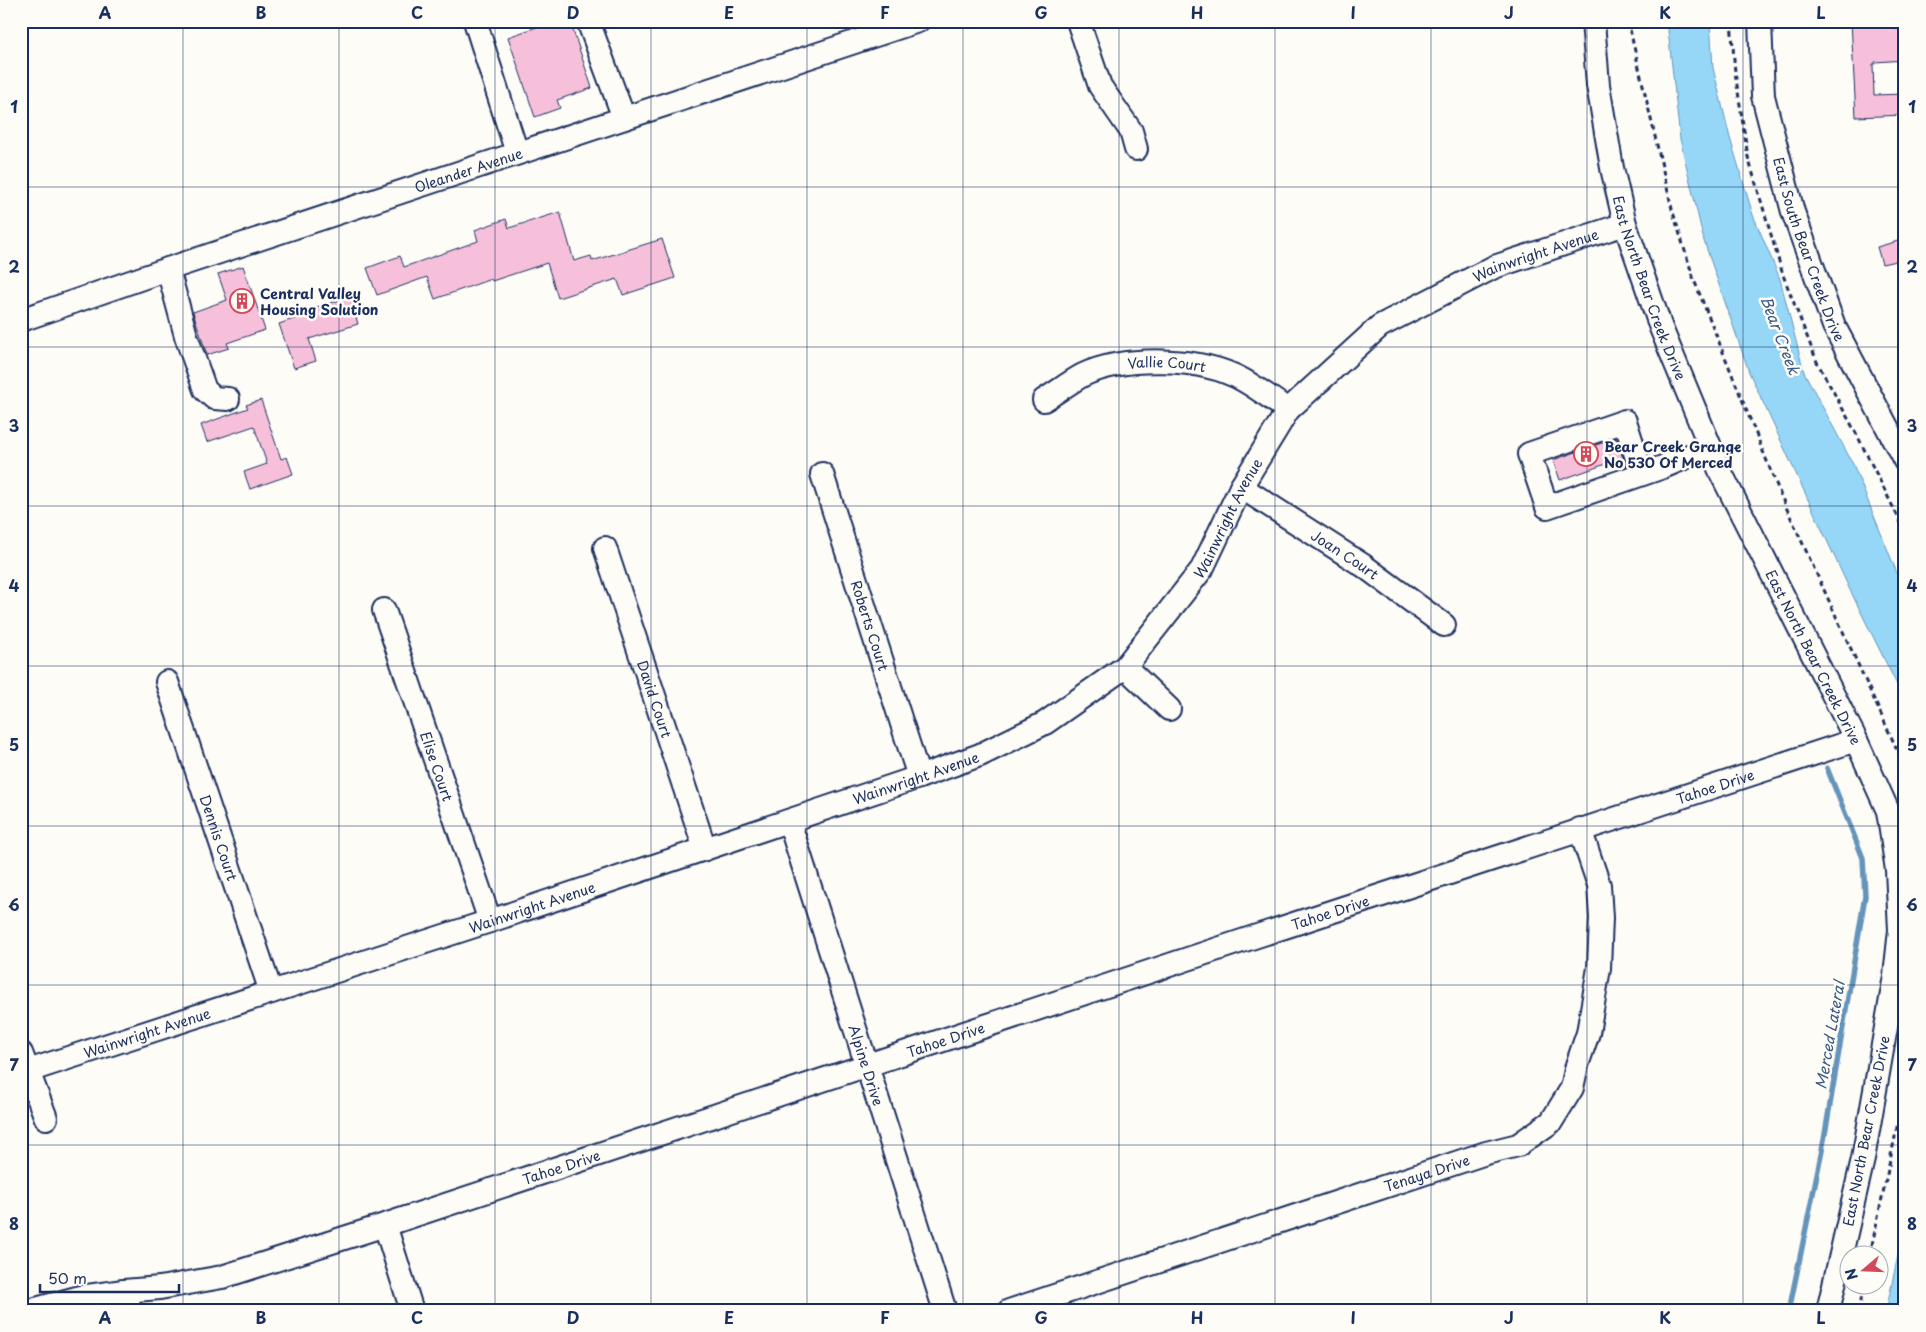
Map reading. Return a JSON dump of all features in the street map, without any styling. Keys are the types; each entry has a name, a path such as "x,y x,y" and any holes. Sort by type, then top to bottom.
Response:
{"street":[{"path":"475,21 518,153"},
{"path":"588,21 624,118"},
{"name":"Oleander Avenue","path":"21,320 168,269 918,21"},
{"path":"1078,21 1100,86 1131,131 1136,149"},
{"name":"East North Bear Creek Drive","path":"1593,21 1598,85 1612,168 1625,224 1661,328 1721,473 1856,740 1888,811 1897,870 1900,930 1895,976 1863,1159 1828,1311"},
{"name":"East South Bear Creek Drive","path":"1760,21 1763,96 1793,212 1834,326 1905,461"},
{"name":"Wainwright Avenue","path":"24,1062 271,992 490,921 919,777 980,755 1045,723 1125,667 1202,569 1241,488 1288,410 1380,326 1494,267 1625,224"},
{"path":"168,269 186,336 205,390 214,398 228,399"},
{"name":"Vallie Court","path":"1044,400 1084,375 1120,364 1147,361 1179,362 1206,366 1242,379 1288,410"},
{"path":"1660,467 1624,421 1529,454 1547,507 1660,467 1710,447"},
{"name":"Roberts Court","path":"822,474 919,777"},
{"name":"Joan Court","path":"1241,488 1364,566 1444,625"},
{"name":"David Court","path":"605,548 705,849"},
{"name":"Elise Court","path":"384,610 490,921"},
{"path":"1125,667 1170,709"},
{"name":"Dennis Court","path":"167,682 271,992"},
{"name":"Tahoe Drive","path":"28,1311 80,1297 128,1301 160,1288 222,1277 385,1225 1580,829 1856,740"},
{"name":"Alpine Drive","path":"788,820 945,1311"},
{"name":"Tenaya Drive","path":"1009,1311 1486,1153 1518,1145 1551,1122 1572,1088 1577,1064 1588,1033 1599,968 1601,918 1598,885 1580,829"},
{"path":"24,1062 46,1118"},
{"path":"385,1225 412,1311"}],"path":[{"path":"1628,21 1672,209 1694,280 1781,496 1905,767"},
{"path":"1872,1244 1905,1090"},
{"path":"1859,1311 1862,1294"}],"water":[{"name":"Bear Creek","path":"1667,21 1710,21 1713,68 1730,138 1753,215 1780,279 1804,372 1853,464 1899,578 1905,587 1905,701 1849,588 1749,372 1704,241 1680,139"},
{"path":"1905,1223 1905,1311 1886,1311"}],"building":[{"path":"547,21 570,21 592,88 557,100 560,108 535,117 508,37 537,27 536,25"},
{"path":"1851,21 1886,21 1896,29 1905,28 1905,60 1875,62 1873,64 1874,95 1905,94 1905,115 1856,117"},
{"path":"560,212 574,261 591,256 592,261 662,239 675,278 623,295 617,279 558,298 547,263 492,281 491,279 435,299 427,277 377,295 367,268 400,256 404,267 478,241 475,230 506,219 509,228"},
{"path":"1905,239 1905,259 1882,264 1877,247"},
{"path":"243,266 265,330 227,343 229,348 207,355 193,312 227,300 218,274"},
{"path":"350,297 358,324 309,339 316,361 294,368 279,324 311,313 310,309"},
{"path":"261,400 281,459 287,457 293,474 250,489 244,472 267,464 254,426 207,442 201,425 248,408 246,405"},
{"name":"Bear Creek Grange No 530 Of Merced","path":"1616,438 1623,458 1560,480 1553,460"}],"waterway":[{"name":"Merced Lateral","path":"1789,1311 1824,1140 1865,896 1863,858 1827,768"}],"place":[{"name":"Central Valley Housing Solution","path":"242,301"},
{"name":"Bear Creek Grange No 530 Of Merced","path":"1586,454"}]}
